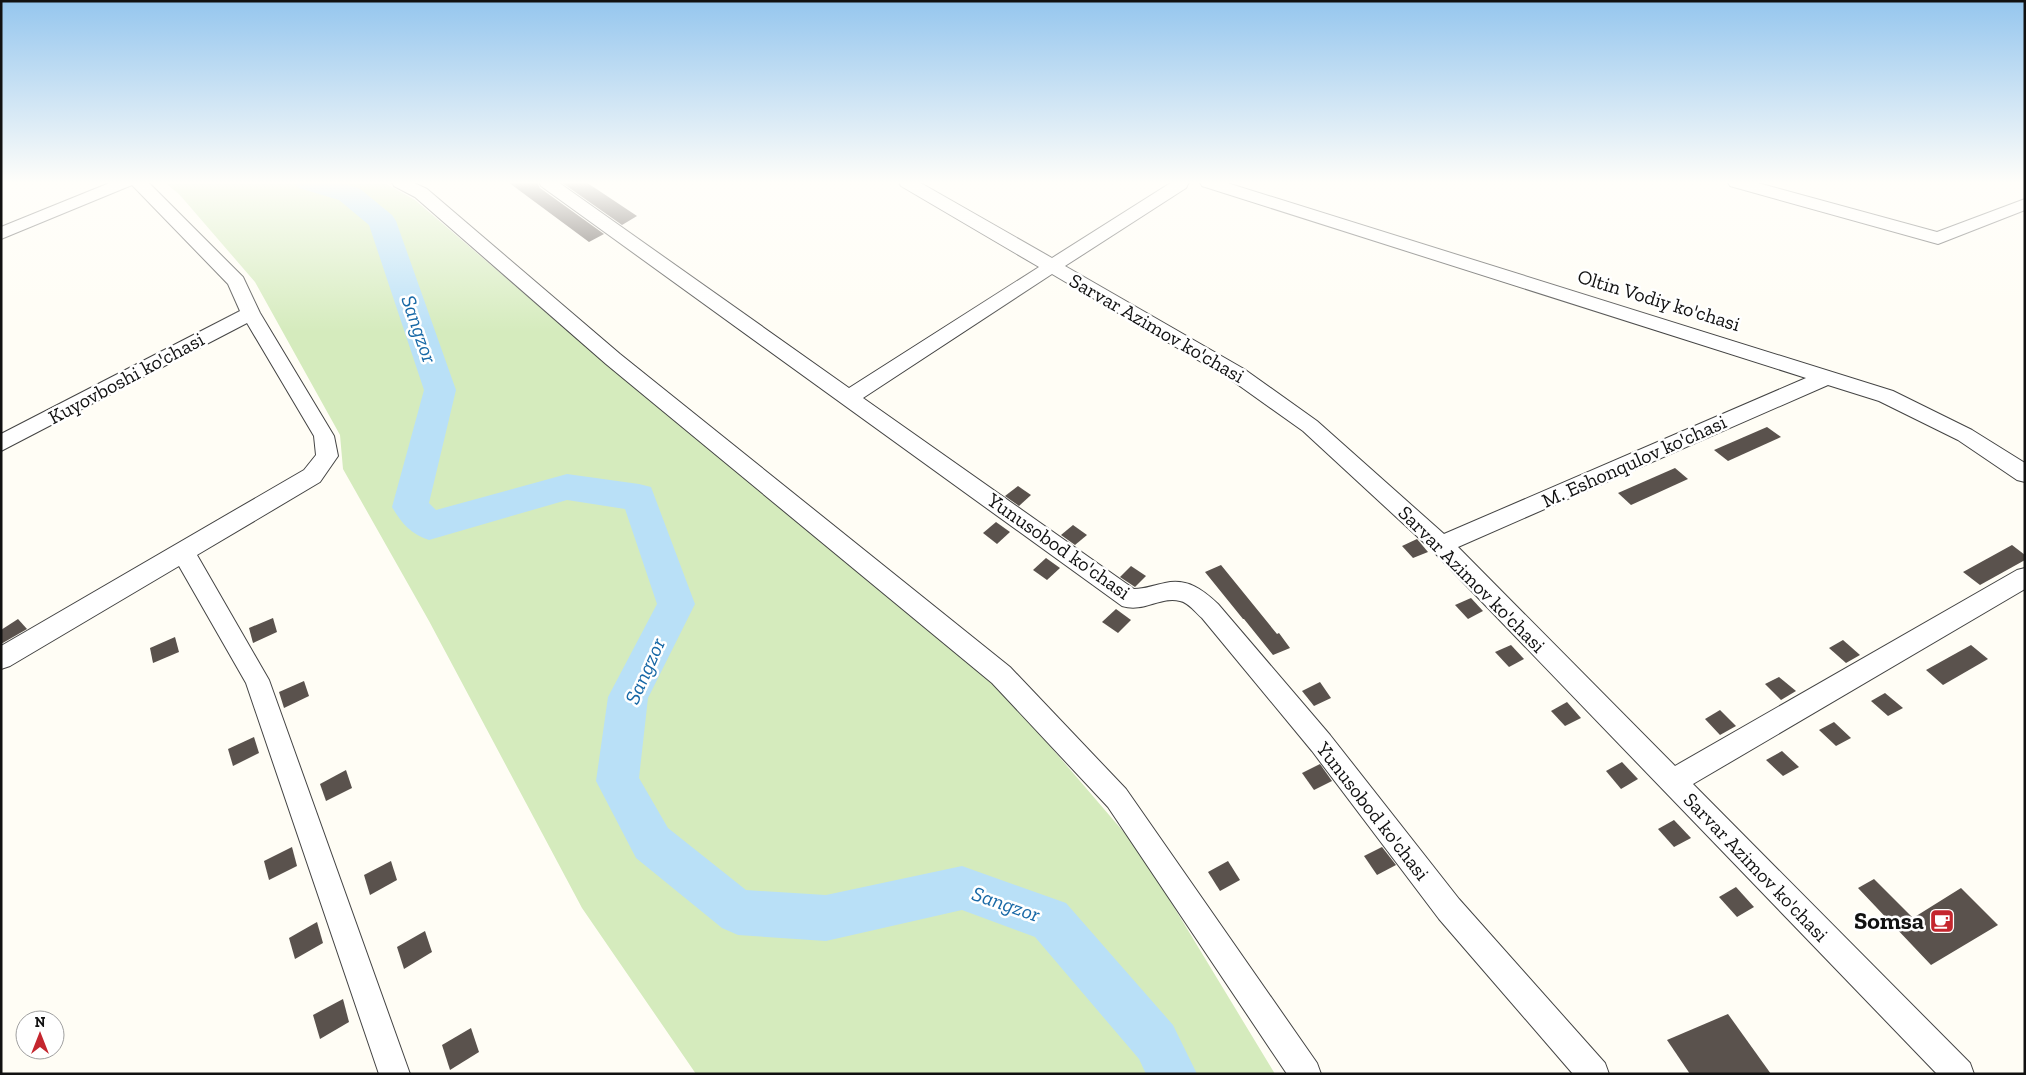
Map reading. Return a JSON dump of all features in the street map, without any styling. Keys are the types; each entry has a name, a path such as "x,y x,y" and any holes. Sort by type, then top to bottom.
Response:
{"street":[{"path":"1,659 312,476 327,456 324,436 250,313 236,281 188,232"},
{"path":"466,232 613,360 1001,675 1118,798 1306,1074"},
{"name":"Yunusobod ko'chasi","path":"618,232 1130,599 1139,600 1174,589 1190,594 1210,611 1321,743 1449,909 1594,1074"},
{"name":"Sarvar Azimov ko'chasi","path":"993,232 1237,374 1302,420 1441,545 1959,1074"},
{"path":"849,396 1106,232"},
{"name":"Oltin Vodiy ko'chasi","path":"1367,232 1886,396 1965,435 2025,474"},
{"path":"1920,232 1938,238 1954,232"},
{"name":"Kuyovboshi ko'chasi","path":"1,443 250,313"},
{"name":"M. Eshonqulov ko'chasi","path":"1441,545 1827,377"},
{"path":"183,552 257,680 395,1074"},
{"path":"1672,782 2025,577"}],"green space":[{"path":"212,232 453,232 638,391 1001,689 1140,851 1275,1074 696,1074 582,908 429,621 343,469 340,435 255,282"}],"building":[{"path":"576,232 601,232 604,234 589,242"},
{"path":"1767,427 1781,437 1728,461 1714,450"},
{"path":"1675,468 1688,479 1631,505 1618,493"},
{"path":"1018,486 1031,495 1019,506 1005,496"},
{"path":"996,522 1010,532 997,544 983,533"},
{"path":"1073,525 1087,535 1075,545 1061,535"},
{"path":"1417,539 1428,552 1413,558 1402,546"},
{"path":"2012,545 2025,555 2025,560 1980,585 1963,572"},
{"path":"1046,558 1060,568 1047,580 1033,570"},
{"path":"1221,565 1290,648 1273,655 1243,619 1205,572"},
{"path":"1131,566 1146,576 1135,587 1120,577"},
{"path":"1471,598 1483,611 1468,619 1455,605"},
{"path":"1116,609 1131,620 1118,633 1102,622"},
{"path":"273,618 277,632 253,643 249,628"},
{"path":"18,619 27,629 1,644 1,630"},
{"path":"175,637 179,652 153,663 150,648"},
{"path":"1843,640 1860,655 1846,663 1829,648"},
{"path":"1511,645 1524,659 1509,667 1495,652"},
{"path":"1971,645 1988,659 1943,685 1926,670"},
{"path":"1779,677 1796,691 1781,700 1765,684"},
{"path":"304,681 309,696 284,708 279,692"},
{"path":"1320,682 1331,698 1314,706 1302,691"},
{"path":"1885,693 1903,708 1888,716 1871,701"},
{"path":"1567,702 1581,718 1565,726 1551,711"},
{"path":"1720,710 1736,726 1720,735 1705,719"},
{"path":"1834,722 1851,738 1836,746 1819,730"},
{"path":"254,737 259,753 233,766 228,749"},
{"path":"1782,751 1799,767 1783,776 1766,760"},
{"path":"1622,762 1638,779 1621,789 1606,771"},
{"path":"1320,764 1332,781 1314,790 1302,773"},
{"path":"346,770 352,788 326,801 320,784"},
{"path":"1674,820 1691,838 1674,847 1658,829"},
{"path":"292,847 297,866 269,880 264,861"},
{"path":"1382,847 1396,865 1377,875 1364,856"},
{"path":"391,861 397,880 370,895 364,875"},
{"path":"1228,861 1240,880 1220,891 1208,872"},
{"name":"Somsa","path":"1874,879 1913,918 1961,888 1998,925 1931,965 1858,888"},
{"path":"1736,887 1754,907 1737,917 1719,897"},
{"path":"317,922 323,943 295,959 289,938"},
{"path":"425,931 432,952 404,969 397,947"},
{"path":"343,999 349,1022 320,1039 313,1015"},
{"path":"1728,1014 1771,1074 1690,1074 1667,1040"},
{"path":"471,1028 479,1052 450,1070 442,1045"}],"waterway":[{"name":"Sangzor","path":"386,232 440,390 410,507 429,526 567,487 639,497 676,604 628,697 617,781 652,843 738,912 826,918 962,888 1050,919 1156,1042 1172,1074"}],"place":[{"name":"Somsa","path":"1942,921"}]}
